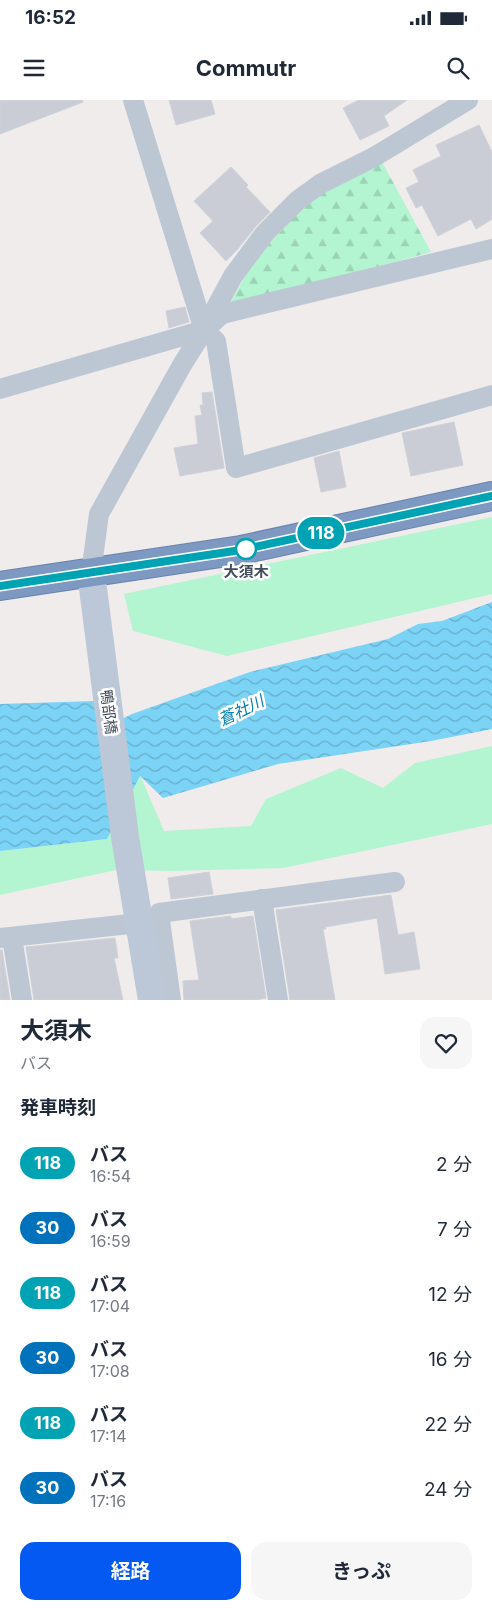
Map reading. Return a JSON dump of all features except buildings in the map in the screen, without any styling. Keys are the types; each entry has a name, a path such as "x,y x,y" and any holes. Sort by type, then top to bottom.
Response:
{"highway":[{"path":"0,586 92,580 492,496"}],"street":[{"path":"133,100 204,330 216,341 236,468 492,396"},
{"path":"92,580 100,514 233,276 265,233 298,200 320,184 374,157 468,100"},
{"path":"0,389 204,330 222,314 492,249"},
{"name":"鴨部橋","path":"92,580 125,837 152,1000"},
{"path":"172,1000 159,913 395,882"},
{"path":"262,899 278,1000"},
{"path":"22,1000 6,938 139,923"}],"green space":[{"path":"382,162 431,252 228,308 252,263 321,187"},
{"path":"492,517 492,594 227,656 133,631 124,594"},
{"path":"492,746 492,824 283,868 174,871 116,870 0,895 0,851 107,839 140,775 164,831 251,826 266,799 341,768 383,788 415,763"}],"water":[{"name":"蒼社川","path":"492,602 492,729 431,741 278,764 163,798 140,776 107,839 0,851 0,704 95,701 102,729 132,714 250,672 388,639 418,624 442,621"}],"bus line":[{"name":"118","path":"0,586 241,550 492,496"}],"place":[{"name":"大須木","path":"246,549"}]}
